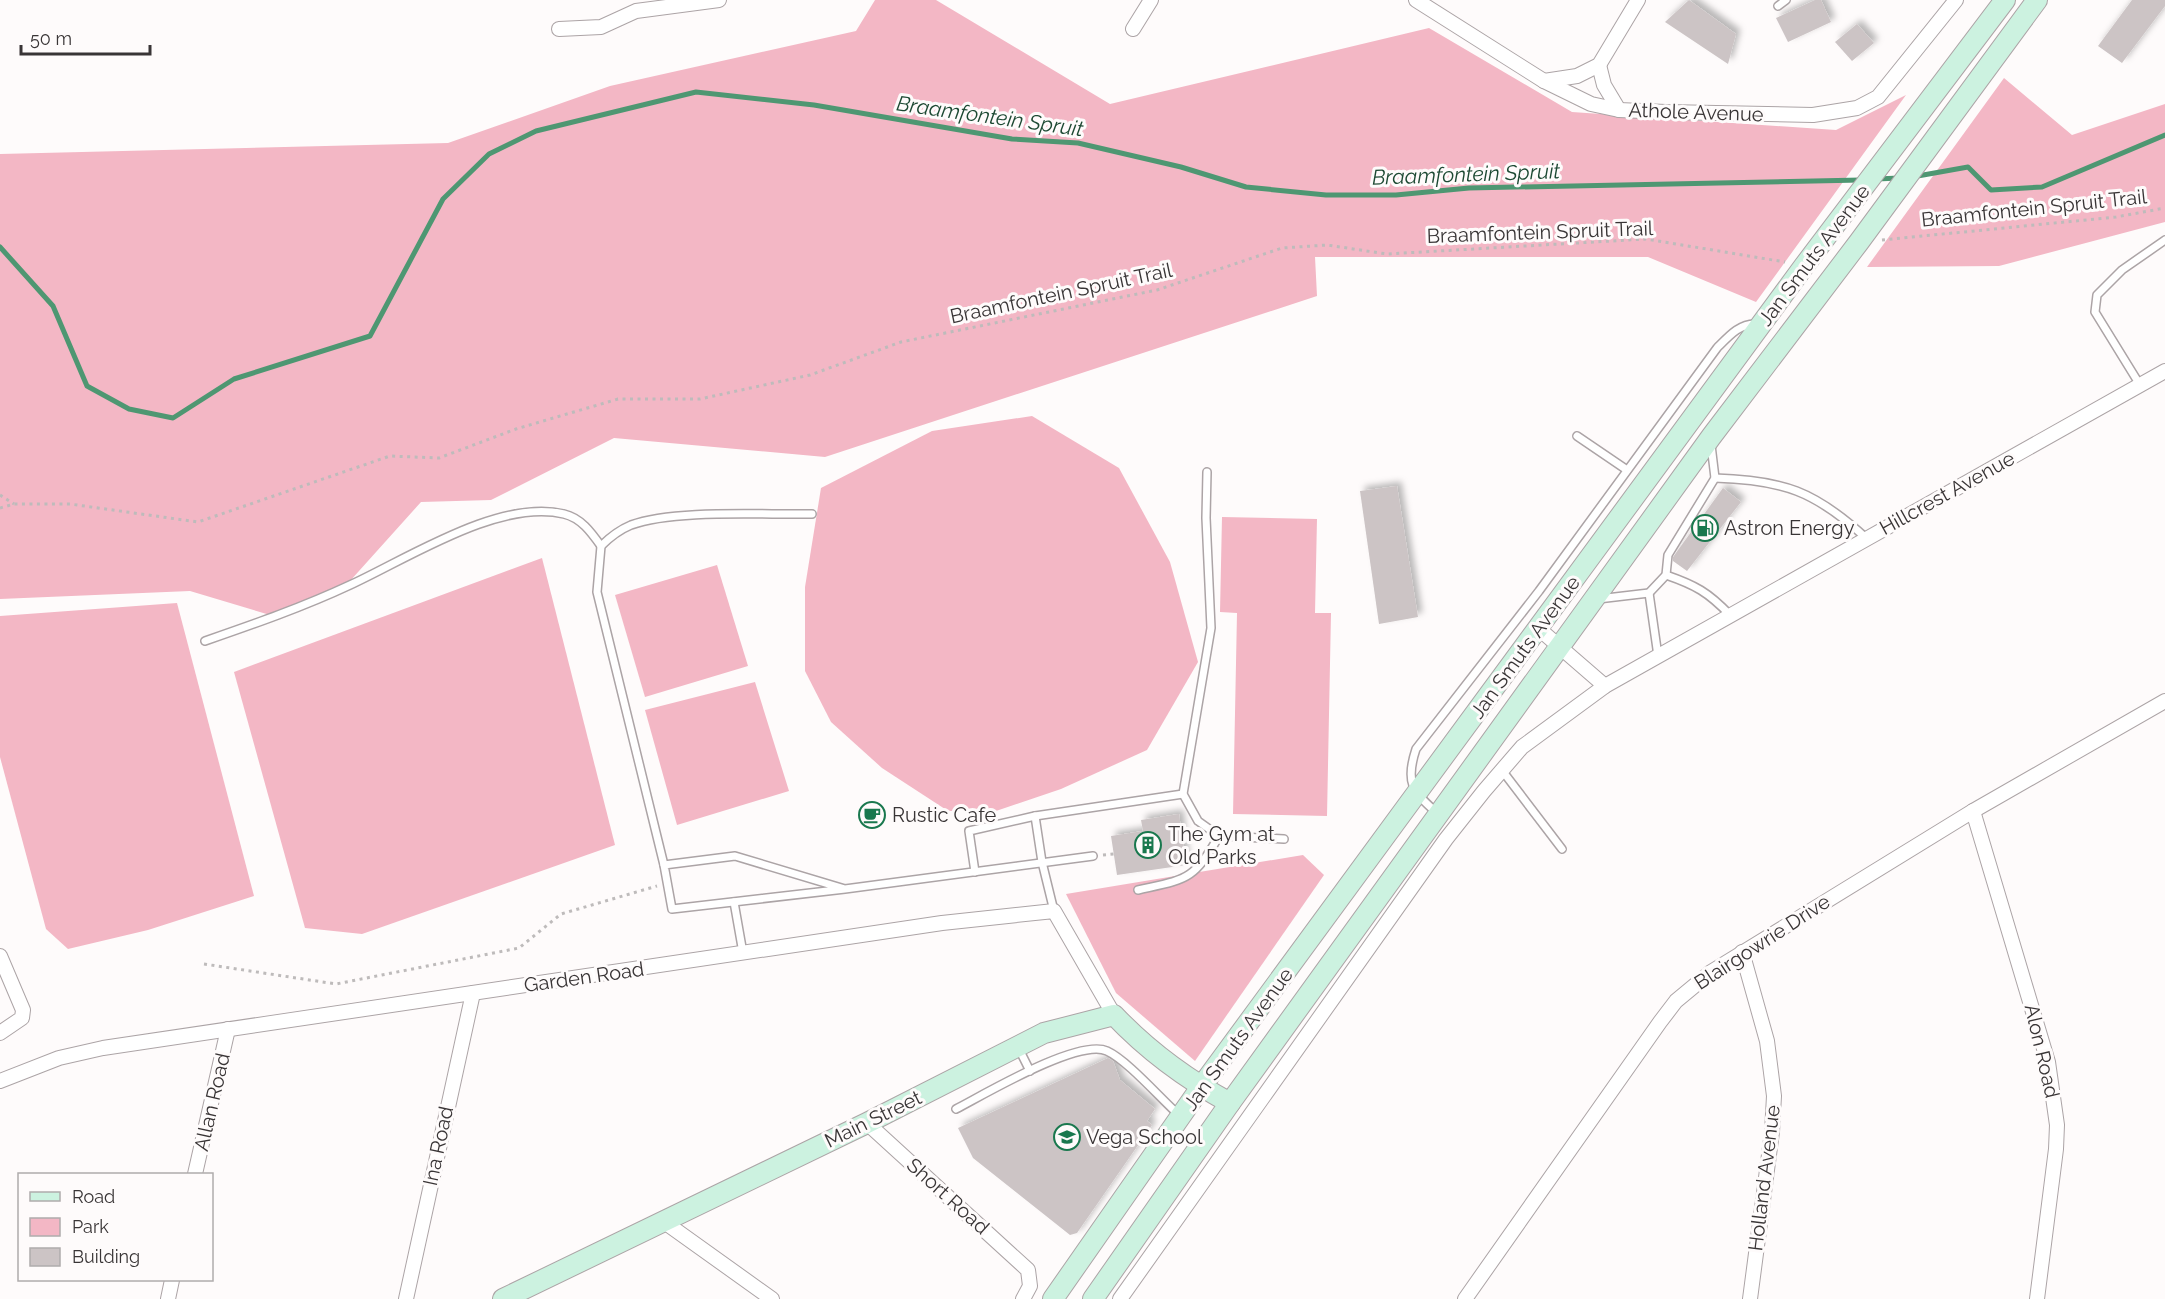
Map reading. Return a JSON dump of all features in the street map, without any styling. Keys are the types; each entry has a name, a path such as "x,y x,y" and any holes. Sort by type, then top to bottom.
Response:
{"main road":[{"name":"Jan Smuts Avenue","path":"1053,1299 1201,1087 1804,266 2005,0"},
{"name":"Jan Smuts Avenue","path":"1093,1299 1230,1103 1711,437 1872,225 2037,0"},
{"path":"1114,1015 1143,1043 1201,1087 1230,1103"},
{"name":"Main Street","path":"503,1299 867,1123 1017,1047 1066,1026 1114,1015"}],"street":[{"path":"559,29 601,27 635,5 699,5 719,0"},
{"path":"1133,28 1151,0"},
{"name":"Athole Avenue","path":"1416,0 1544,81 1591,104 1619,110 1813,115 1857,108 1878,97 1956,0"},
{"path":"1544,81 1577,76 1599,65 1638,0"},
{"path":"1599,65 1604,85 1619,110"},
{"name":"Hillcrest Avenue","path":"1502,769 1522,747 1605,686 2165,371"},
{"path":"1538,628 1605,686"},
{"name":"Blairgowrie Drive","path":"1466,1299 1660,1022 1691,988 1743,952 1973,811 2165,701"},
{"path":"1120,1299 1446,839 1502,769"},
{"name":"Alon Road","path":"1973,811 2048,1062 2055,1105 2056,1149 2037,1299"},
{"path":"1054,911 1114,1015"},
{"name":"Garden Road","path":"0,1081 73,1054 228,1029 942,923 1054,911"},
{"name":"Holland Avenue","path":"1743,952 1767,1041 1774,1096 1772,1132 1750,1299"},
{"path":"0,956 23,1010 22,1018 0,1033"},
{"name":"Ina Road","path":"406,1299 473,993"},
{"name":"Allan Road","path":"195,1173 228,1029"},
{"name":"Short Road","path":"867,1123 1028,1270 1030,1286 1023,1299"},
{"path":"663,1221 772,1299"},
{"path":"168,1299 172,1281"}],"lane":[{"path":"1778,6 1786,0"},
{"path":"2140,385 2095,312 2097,295 2122,270 2165,240"},
{"path":"1439,814 1416,794 1409,771 1416,749 1539,591 1717,348 1733,332 1750,324 1762,325"},
{"path":"1577,436 1627,470"},
{"path":"1595,600 1648,593 1666,575 1668,555 1714,478 1711,437"},
{"path":"1207,472 1206,518 1211,628 1183,794 1198,821 1219,836 1284,839"},
{"path":"1714,478 1766,481 1795,488 1824,504 1866,538"},
{"path":"205,641 277,616 350,585 418,550 510,515 564,514 579,520 601,546"},
{"path":"812,514 689,516 645,520 616,532 601,546 597,592 664,865 672,909 1093,856"},
{"path":"1666,575 1696,585 1711,595 1730,615"},
{"path":"1648,593 1658,656"},
{"path":"1502,769 1562,849"},
{"path":"975,872 969,831 1035,816 1183,794"},
{"path":"1035,816 1042,862 1054,911"},
{"path":"1138,890 1185,879 1204,862 1219,836"},
{"path":"664,865 735,856 845,889"},
{"path":"734,902 742,953"},
{"path":"1017,1047 1030,1071"},
{"path":"956,1109 1030,1071 1083,1049 1105,1050 1113,1054 1181,1117"}],"path":[{"name":"Braamfontein Spruit Trail","path":"1859,242 2116,217 2165,208"},
{"name":"Braamfontein Spruit Trail","path":"0,508 14,504 69,504 198,522 390,456 439,458 516,429 618,399 700,399 810,375 901,342 1157,290 1282,248 1327,245 1387,254 1646,239 1804,266"},
{"path":"0,495 14,504"},
{"path":"204,964 336,984 519,948 561,914 667,883"}],"green space":[{"path":"875,0 936,0 1110,104 1429,28 1572,112 1836,130 1906,95 1756,302 1648,257 1315,257 1317,296 825,457 614,438 491,500 421,502 350,581 270,615 190,591 0,599 0,154 448,143 610,86 856,31"},
{"path":"2004,78 2072,135 2165,104 2165,222 1999,266 1867,267"},
{"path":"1032,416 1119,468 1170,562 1198,662 1147,750 1061,789 996,811 948,811 882,768 831,722 805,671 805,587 821,488 932,431"},
{"path":"1222,517 1317,519 1315,613 1331,613 1327,816 1233,814 1237,613 1220,612"},
{"path":"542,558 615,845 362,934 305,928 234,672"},
{"path":"717,565 748,666 645,697 615,595"},
{"path":"177,603 254,896 148,930 68,949 46,929 0,757 0,616"},
{"path":"755,682 789,791 677,825 645,710"},
{"path":"1303,855 1324,875 1195,1061 1116,993 1066,894"}],"building":[{"path":"1689,0 1736,34 1728,64 1665,22"},
{"path":"1815,0 1821,0 1831,22 1788,42 1776,18"},
{"path":"2132,0 2165,0 2165,6 2122,63 2098,46"},
{"path":"1857,24 1874,43 1852,61 1835,42"},
{"path":"1397,486 1418,617 1379,624 1360,491"},
{"path":"1723,488 1741,502 1687,571 1673,561 1673,557"},
{"name":"The Gym at Old Parks","path":"1179,814 1186,865 1117,875 1111,836 1143,831 1141,820"},
{"path":"1108,1058 1113,1061 1120,1080 1155,1109 1147,1121 1152,1125 1077,1233 1070,1235 973,1158 958,1128"}],"waterway":[{"name":"Braamfontein Spruit","path":"0,247 53,306 87,386 129,409 173,418 234,379 370,336 443,199 489,154 536,131 696,92 814,105 1012,139 1078,143 1181,167 1246,187 1326,195 1396,195 1469,188 1861,180"},
{"name":"Braamfontein Spruit","path":"1912,177 1968,167 1991,190 2042,187 2165,135"},
{"name":"Braamfontein Spruit","path":"1876,179 1900,178"}],"place":[{"name":"Astron Energy","path":"1705,528"},
{"name":"Rustic Cafe","path":"872,815"},
{"name":"The Gym at Old Parks","path":"1148,845"},
{"name":"Vega School","path":"1067,1137"}]}
